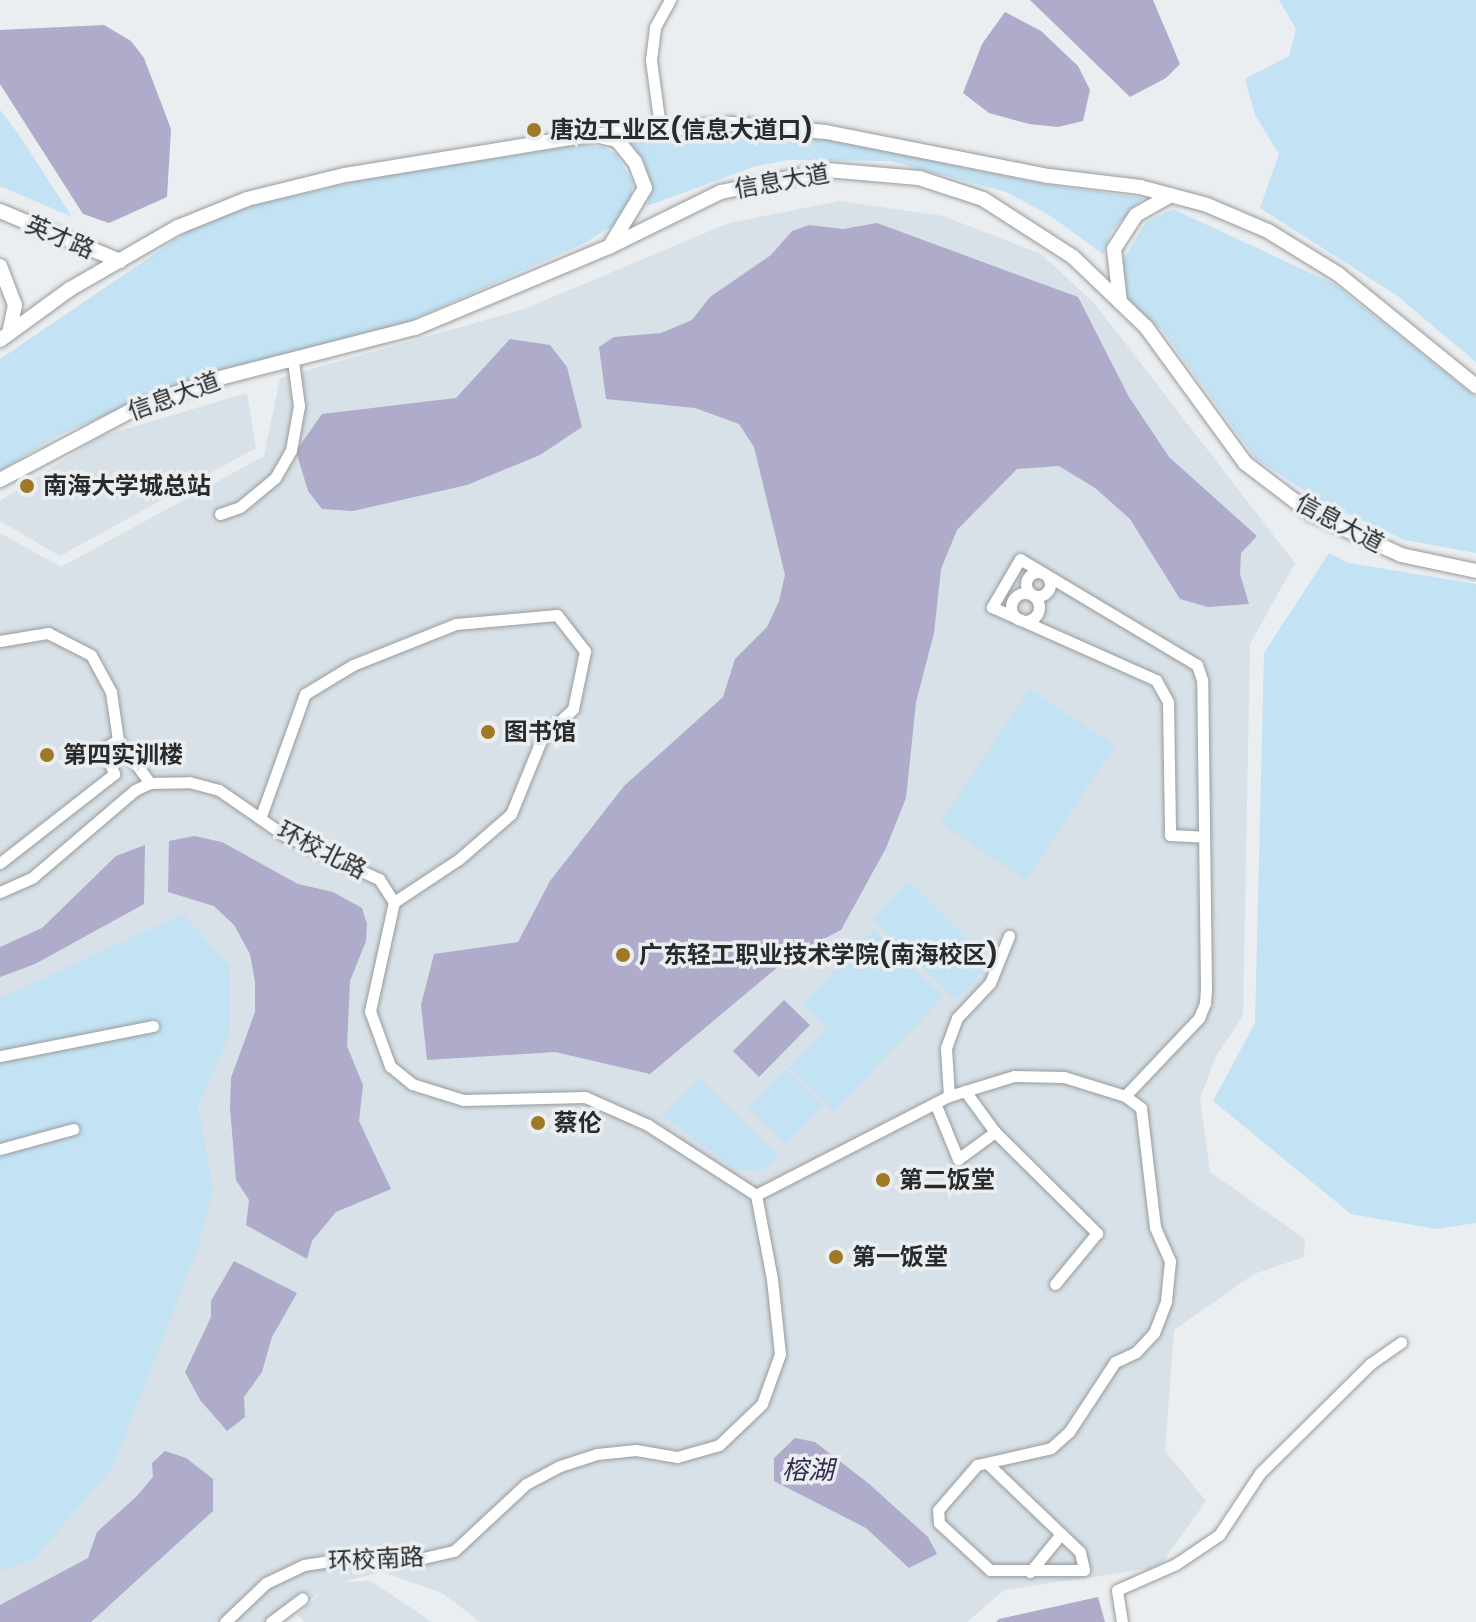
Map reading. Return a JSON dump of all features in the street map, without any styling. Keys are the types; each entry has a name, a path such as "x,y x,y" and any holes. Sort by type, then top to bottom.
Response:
{"main road":[{"name":"信息大道","path":"4,337 178,227 247,199 345,175 595,135 660,126 731,124 826,132 1171,195 1268,231 1338,274 1476,386"},
{"path":"595,135 617,140 635,162 645,188 609,247"},
{"name":"信息大道","path":"0,480 138,407 212,380 415,328 609,247 721,192 827,170 919,178 983,199 1073,257 1120,302 1146,327 1245,463 1312,514 1401,555 1476,571"},
{"path":"1120,302 1114,249 1136,215 1171,195"},
{"name":"英才路","path":"0,211 120,261"},
{"path":"0,266 15,305 4,337"}],"street":[{"path":"660,126 651,60 655,27 670,0"},
{"path":"220,514 240,507 275,478 291,450 299,406 293,361"},
{"path":"1125,1096 1199,1018 1205,1003 1204,837 1202,680 1197,665 1020,559 992,607 1156,680 1168,702 1170,835 1204,837"},
{"path":"1018,618 1031,619 1037,614 1038,601 1032,595 1027,579 1032,573 1045,573"},
{"path":"1018,618 1013,602 1023,593 1032,595 1049,590 1045,573"},
{"path":"261,816 305,694 353,665 456,624 508,615 557,615 585,651 573,709 542,738 511,814 459,859 394,902 370,1011 390,1066 412,1084 463,1100 585,1097 648,1125 756,1195 949,1096 1014,1076 1064,1077 1125,1096 1141,1108 1155,1227 1170,1261 1166,1301 1154,1333 1136,1352 1115,1362 1069,1432 1051,1448 977,1465 938,1510 939,1523 990,1570 1084,1570 1080,1552 988,1464"},
{"path":"0,641 48,633 91,655 111,692 118,740 150,783 105,811 33,877 0,892"},
{"path":"0,863 114,774 104,748 118,740"},
{"name":"环校北路","path":"150,783 189,782 219,790 261,816 284,835 353,862 379,879 394,902"},
{"path":"949,1096 946,1048 957,1018 990,983 1009,936"},
{"path":"0,1056 153,1026"},
{"path":"965,1091 995,1132 1097,1233 1055,1284"},
{"path":"935,1103 958,1159 995,1132"},
{"path":"0,1149 73,1129"},
{"name":"环校南路","path":"225,1622 266,1583 304,1565 341,1559 419,1559 454,1551 526,1484 560,1466 597,1454 636,1450 677,1457 719,1445 762,1404 780,1354 772,1279 756,1195"},
{"path":"1122,1622 1117,1590 1176,1564 1219,1535 1260,1473 1370,1364 1401,1342"},
{"path":"1030,1572 1061,1534"},
{"path":"271,1622 302,1599"}],"shaded area":[{"path":"1279,0 1476,0 1476,362 1396,295 1260,208 1279,154 1255,115 1245,79 1289,56 1296,29"},
{"path":"0,110 18,133 72,217 0,186"},
{"path":"705,132 829,139 1045,184 1143,198 1112,231 1103,254 1049,215 1006,192 890,161 788,160 756,166 647,206 651,186 644,160 627,139"},
{"path":"579,145 604,147 617,155 633,183 631,201 617,223 583,244 394,328 167,389 57,436 0,471 0,359 194,227 258,204 377,177"},
{"name":"广东轻工职业技术学院(南海校区)","path":"839,201 943,216 1041,254 1095,304 1295,563 1250,644 1243,1016 1216,1056 1200,1099 1210,1172 1305,1239 1304,1257 1254,1274 1174,1330 1165,1451 1206,1501 1159,1567 1004,1590 967,1622 480,1622 442,1593 382,1572 341,1582 371,1581 432,1622 305,1622 297,1615 325,1589 282,1622 0,1622 0,533 61,567 264,456 280,378 524,309 729,223"},
{"path":"1173,209 1334,284 1476,397 1476,553 1405,540 1325,504 1256,459 1162,330 1119,298 1122,262 1145,223"},
{"name":"南海大学城总站","path":"247,393 256,448 60,556 0,521 0,501 99,437"},
{"path":"1329,553 1349,563 1476,584 1476,1223 1436,1229 1351,1214 1213,1101 1255,1023 1264,653"},
{"path":"1029,688 1115,745 1026,880 940,823"},
{"path":"909,881 992,963 955,1000 873,918"},
{"path":"183,914 230,966 229,1035 198,1107 213,1189 197,1251 112,1468 34,1559 0,1571 0,998"},
{"path":"874,930 943,997 834,1111 789,1068 827,1028 803,1004"},
{"path":"786,1069 823,1105 785,1144 748,1108"},
{"path":"699,1078 779,1156 761,1171 737,1170 663,1116"}],"water":[{"path":"1030,0 1153,0 1180,64 1166,78 1130,97"},
{"path":"1005,12 1041,31 1078,66 1090,90 1083,121 1058,127 1029,124 989,113 963,93 982,44"},
{"path":"104,25 131,41 144,58 171,129 167,197 109,223 83,214 0,84 0,30"},
{"path":"877,223 1078,297 1129,397 1169,457 1257,536 1241,553 1240,574 1249,604 1208,607 1180,599 1130,519 1095,488 1059,466 1017,469 957,530 941,569 934,633 916,702 906,798 886,848 841,930 792,955 650,1074 555,1052 427,1060 421,1005 434,954 518,942 550,881 624,786 723,697 735,659 767,627 779,601 785,575 754,447 739,424 695,408 606,399 599,347 614,337 661,333 692,320 710,297 771,255 792,231 809,225 843,229"},
{"path":"510,339 550,345 567,367 582,427 540,455 467,485 353,511 322,509 308,491 296,451 322,414 456,398"},
{"path":"194,836 222,842 298,884 333,892 362,908 367,924 366,941 350,981 347,1046 363,1085 359,1121 391,1189 336,1212 312,1241 307,1259 246,1225 249,1200 236,1180 230,1108 231,1078 255,1012 255,982 250,954 234,925 214,906 168,892 169,841"},
{"path":"145,845 144,904 35,964 0,977 0,947 42,928 116,856"},
{"path":"784,1000 810,1025 759,1077 733,1051"},
{"path":"234,1261 297,1293 272,1337 262,1372 244,1397 245,1417 227,1431 200,1400 185,1372 211,1317 211,1301"},
{"name":"榕湖","path":"795,1438 815,1442 868,1483 928,1537 937,1554 909,1568 866,1528 774,1481 774,1458"},
{"path":"165,1451 186,1458 213,1479 213,1511 91,1622 0,1622 0,1605 88,1558 97,1532 153,1477 152,1463"},
{"path":"1098,1597 1105,1622 996,1622 999,1619"}],"place":[{"name":"唐边工业区(信息大道口)","path":"534,130"},
{"name":"南海大学城总站","path":"27,486"},
{"name":"图书馆","path":"488,732"},
{"name":"第四实训楼","path":"47,755"},
{"name":"广东轻工职业技术学院(南海校区)","path":"623,955"},
{"name":"蔡伦","path":"538,1123"},
{"name":"第二饭堂","path":"883,1180"},
{"name":"第一饭堂","path":"836,1257"}]}
